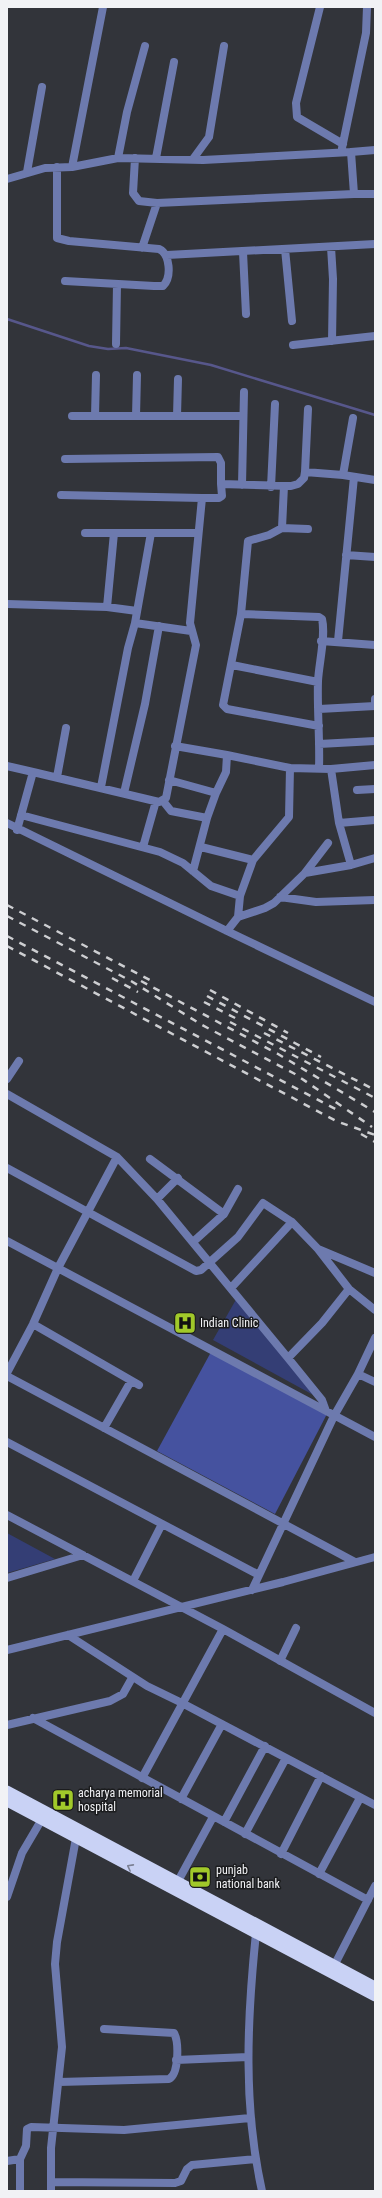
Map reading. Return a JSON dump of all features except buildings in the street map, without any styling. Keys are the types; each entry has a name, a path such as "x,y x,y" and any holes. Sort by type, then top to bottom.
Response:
{"highway":[{"path":"7,1791 177,1883 375,1987"},
{"path":"7,1801 375,1996"}],"street":[{"path":"72,166 103,7"},
{"path":"320,7 296,103 296,113 301,121 342,148 352,152 375,150"},
{"path":"342,148 366,33 367,7"},
{"path":"118,158 127,112 145,46"},
{"path":"194,160 209,137 224,46"},
{"path":"156,158 174,62"},
{"path":"27,172 42,87"},
{"path":"7,179 27,172 118,158 194,160 342,148"},
{"path":"352,152 354,194"},
{"path":"135,158 134,197 139,201 157,203 375,194"},
{"path":"57,167 57,238 69,241 159,249 164,251 166,255 168,276 167,282 163,286 65,281"},
{"path":"142,248 157,203"},
{"path":"166,255 375,244"},
{"path":"331,247 333,280 332,341"},
{"path":"285,249 292,321"},
{"path":"243,252 246,314"},
{"path":"116,344 117,284"},
{"path":"293,345 375,336"},
{"path":"95,416 96,375"},
{"path":"136,416 137,375"},
{"path":"177,416 178,379"},
{"path":"242,485 244,392"},
{"path":"271,486 275,404"},
{"path":"221,484 284,486 298,484 304,478 305,472 308,408"},
{"path":"72,416 243,416"},
{"path":"343,475 353,418"},
{"path":"61,495 202,498 218,498 222,496 221,463 218,457 65,459"},
{"path":"305,472 343,475 375,480"},
{"path":"338,641 354,477"},
{"path":"282,528 284,486"},
{"path":"142,847 159,801 166,798 196,645 191,631 202,498"},
{"path":"308,529 282,528 269,535 248,541 242,614 223,705 227,709 320,726"},
{"path":"85,533 198,533"},
{"path":"107,607 114,533"},
{"path":"101,787 128,648 135,623 151,533"},
{"path":"346,555 375,556"},
{"path":"7,604 107,607 137,611"},
{"path":"242,614 319,617 323,623 318,682 320,726 319,768"},
{"path":"135,623 191,631"},
{"path":"124,793 145,704 160,626"},
{"path":"321,641 338,641 375,645"},
{"path":"232,665 318,682"},
{"path":"319,709 375,706 375,699"},
{"path":"57,777 66,728"},
{"path":"320,744 375,741"},
{"path":"175,746 290,768 331,769 375,765"},
{"path":"193,871 201,847 207,818 216,793 226,772 227,755"},
{"path":"7,766 159,801 171,811 207,818"},
{"path":"227,931 238,916 240,896 253,860 289,817 290,768"},
{"path":"331,769 339,823 351,865"},
{"path":"17,830 33,772"},
{"path":"169,780 216,793"},
{"path":"357,790 375,789"},
{"path":"21,815 142,847 175,858 211,886 240,896"},
{"path":"339,823 375,820"},
{"path":"7,823 17,830 375,1002"},
{"path":"238,916 265,908 280,897 305,873 328,843"},
{"path":"201,847 253,860"},
{"path":"305,873 351,865 375,858"},
{"path":"280,897 316,902 375,900"},
{"path":"7,1079 19,1061"},
{"path":"7,1094 117,1157 158,1199 210,1262 322,1400 326,1411"},
{"path":"7,1373 33,1324 58,1268 86,1212 117,1157"},
{"path":"150,1159 178,1178 224,1214"},
{"path":"7,1168 189,1268 201,1270 238,1237 263,1203 292,1222 318,1249 349,1289 375,1310"},
{"path":"158,1199 178,1178"},
{"path":"193,1242 224,1214 238,1189"},
{"path":"231,1288 292,1222"},
{"path":"7,1242 375,1437"},
{"path":"318,1249 375,1273"},
{"path":"288,1358 322,1322 349,1289"},
{"path":"33,1324 139,1385"},
{"path":"252,1590 285,1524 334,1416 374,1343"},
{"path":"358,1374 375,1382"},
{"path":"7,1376 355,1562"},
{"path":"104,1428 131,1381"},
{"path":"7,1442 259,1575"},
{"path":"8,1516 223,1629 375,1713"},
{"path":"133,1581 162,1524"},
{"path":"7,1578 83,1555"},
{"path":"7,1650 252,1590 375,1557"},
{"path":"280,1661 296,1628"},
{"path":"142,1778 223,1629"},
{"path":"68,1635 132,1678 265,1746 375,1805"},
{"path":"7,1725 110,1700 123,1694 132,1678"},
{"path":"33,1718 368,1900"},
{"path":"181,1799 222,1724"},
{"path":"224,1822 265,1746"},
{"path":"245,1834 286,1758"},
{"path":"281,1854 321,1776"},
{"path":"319,1874 360,1798"},
{"path":"177,1883 213,1817"},
{"path":"7,1897 22,1853 42,1819"},
{"path":"51,2191 54,2128 62,2047 55,1964 57,1942 76,1838"},
{"path":"334,1966 375,1886"},
{"path":"256,1933 251,1981 248,2056 250,2118 262,2191"},
{"path":"59,2082 169,2079 174,2077 176,2071 177,2038 174,2033 104,2029"},
{"path":"176,2060 248,2056"},
{"path":"20,2191 20,2159 26,2146 27,2129 31,2127 124,2130 250,2118"},
{"path":"7,2160 20,2159"},
{"path":"51,2182 175,2183 181,2181 186,2169 192,2165 256,2159"}],"shaded area":[{"path":"238,1296 328,1403 213,1340"},
{"path":"211,1352 328,1412 275,1514 157,1451"},
{"path":"7,1533 55,1559 7,1573"}],"waterway":[{"path":"7,319 89,346 108,349 126,348 211,365 375,415"}],"railway":[{"path":"7,905 150,980"},
{"path":"7,916 131,981 202,1025 295,1074 372,1127"},
{"path":"7,936 341,1112"},
{"path":"7,946 336,1121 375,1135"},
{"path":"112,978 138,992"},
{"path":"141,981 278,1054 375,1112"},
{"path":"210,990 288,1033"},
{"path":"207,996 321,1057"},
{"path":"204,1002 239,1020"},
{"path":"230,1022 375,1098"},
{"path":"264,1033 375,1090"},
{"path":"361,1134 375,1142"}],"place":[{"name":"Indian Clinic","path":"185,1323"},
{"name":"acharya memorial hospital","path":"63,1800"},
{"name":"punjab national bank","path":"200,1877"}]}
